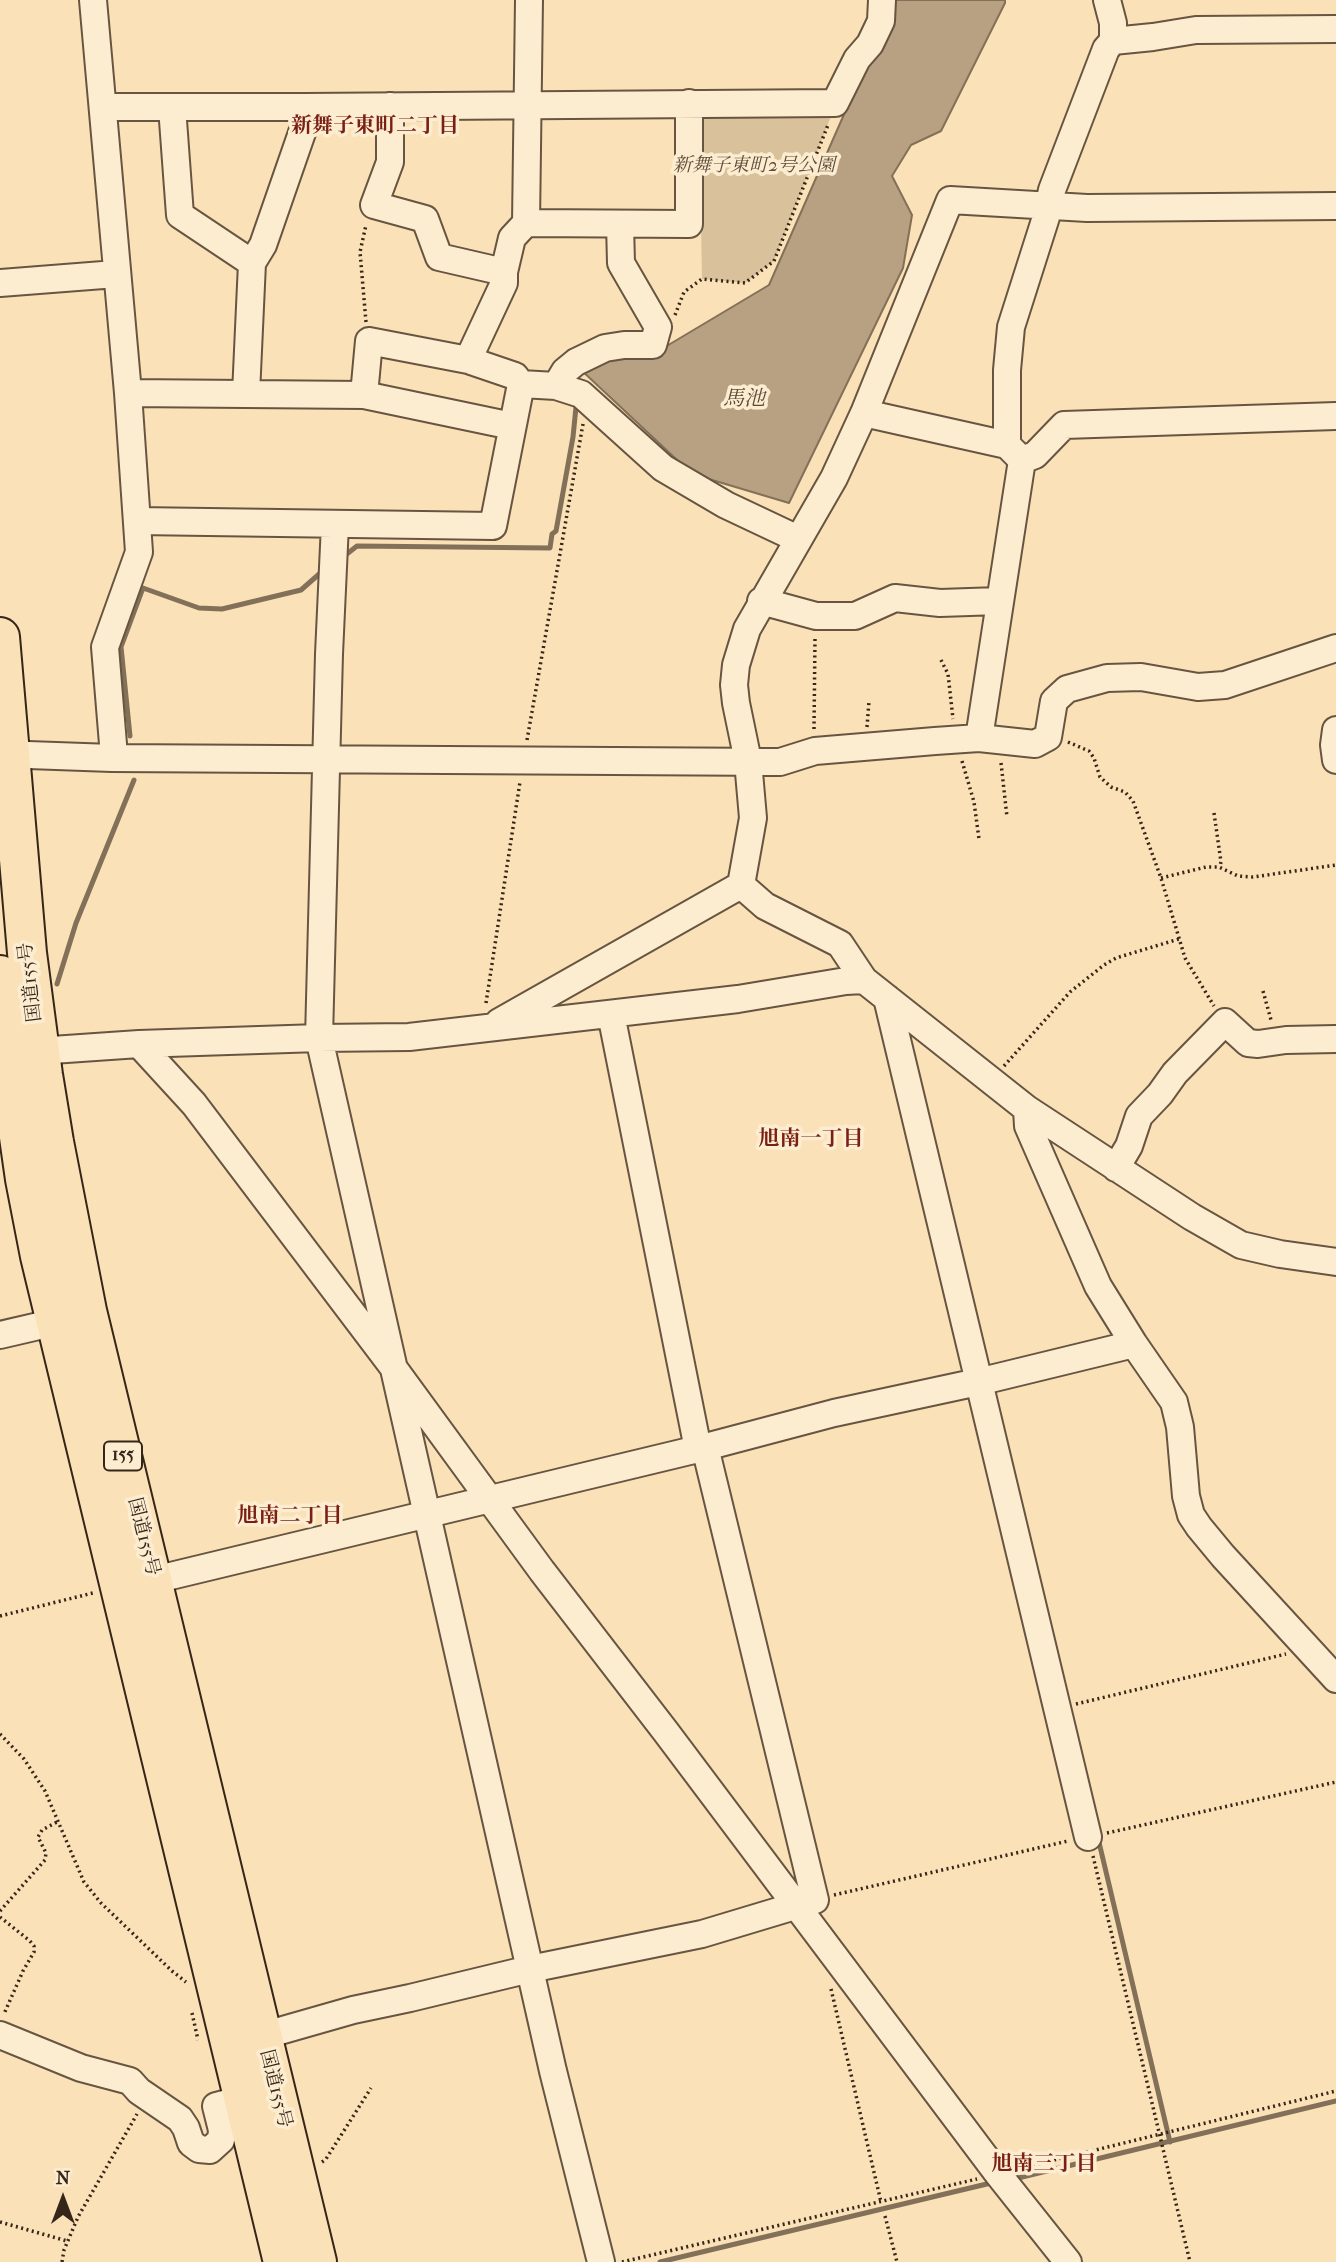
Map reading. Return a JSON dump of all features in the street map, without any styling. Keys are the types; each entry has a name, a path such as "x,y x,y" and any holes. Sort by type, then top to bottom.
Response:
{"highway":[{"name":"国道155号","path":"0,637 5,755 27,953 16,1053 54,1142 136,1583 243,2099 283,2262"},
{"name":"国道155号","path":"0,975 16,1053 25,1179 56,1322 136,1583 262,2036 317,2262"}],"street":[{"path":"93,0 128,393 139,552 105,647 112,758"},
{"path":"468,360 504,283 512,238 526,223 528,0"},
{"path":"103,107 835,103 857,59 870,44 881,21 882,0"},
{"path":"992,739 999,601 1015,453 1007,370 1011,327 1048,206 1106,49 1113,41 1113,23 1107,0"},
{"path":"1113,41 1196,30 1336,29"},
{"path":"526,223 689,224 689,103"},
{"path":"390,106 390,162 373,205 425,219 439,257 504,272"},
{"path":"172,107 180,215 253,263"},
{"path":"246,394 253,263 263,245 305,124 305,107"},
{"path":"741,885 753,818 748,761 736,704 736,664 747,629 761,601 834,478 864,413 950,201 1087,208 1336,206"},
{"path":"556,386 565,371 591,354 624,345 653,345 658,327 621,263 620,224"},
{"path":"0,283 116,274"},
{"path":"137,522 493,526 521,384 515,376 468,360 369,341 364,395"},
{"path":"521,384 556,386 581,394 663,468 726,505 798,539"},
{"path":"128,393 364,395 513,426"},
{"path":"864,413 1015,453 1035,455 1064,425 1336,416"},
{"path":"335,524 319,1038 552,2071 601,2262"},
{"path":"761,601 816,616 855,616 895,598 940,603 999,601"},
{"path":"5,755 780,762 814,752 992,739 1035,744 1048,737 1054,701 1067,689 1118,677 1141,677 1198,687 1225,685 1336,648"},
{"path":"1336,730 1336,760"},
{"path":"486,1029 741,885"},
{"path":"741,885 765,906 840,944 864,980 1027,1109 1192,1217 1241,1245 1336,1262"},
{"path":"16,1053 139,1044 409,1037 738,999 864,980"},
{"path":"887,998 1088,1837"},
{"path":"611,1014 702,1448 805,1902 826,1947 1068,2262"},
{"path":"1116,1168 1129,1146 1139,1116 1175,1073 1226,1022 1248,1043 1336,1039"},
{"path":"139,1044 194,1104 393,1367 542,1571 666,1731 805,1902"},
{"path":"1027,1109 1028,1126 1098,1286 1174,1402 1180,1427 1186,1496 1191,1515 1223,1556 1336,1679"},
{"path":"0,1335 56,1322"},
{"path":"136,1583 1134,1343"},
{"path":"262,2036 353,2010 530,1969 702,1934 805,1902"},
{"path":"0,2035 81,2068 130,2081 147,2097 180,2119 194,2147 205,2150 215,2148 221,2140 222,2130 216,2106 243,2099"}],"path":[{"path":"658,327 669,329 684,292 702,279 745,283 774,261 835,103"},
{"path":"369,341 360,252 373,205"},
{"path":"486,1029 523,761 586,407 591,402"},
{"path":"814,752 816,616"},
{"path":"1048,737 1089,751 1100,777 1125,792 1133,801 1161,878 1185,958 1226,1022"},
{"path":"992,739 1002,753 1007,817"},
{"path":"1213,813 1221,862 1219,867"},
{"path":"1161,878 1206,867 1219,867 1238,876 1253,877 1336,864"},
{"path":"991,1081 1070,992 1104,965 1116,958 1179,939"},
{"path":"1263,991 1277,1042"},
{"path":"0,1616 136,1583"},
{"path":"1056,1708 1278,1657 1291,1651 1298,1639"},
{"path":"0,1734 36,1776 59,1821 84,1882 101,1903 172,1971 185,1980 188,1991"},
{"path":"805,1902 1336,1782"},
{"path":"0,1911 45,1860 46,1853 38,1837 42,1830 59,1821"},
{"path":"1088,1837 1190,2262"},
{"path":"0,1917 30,1941 34,1952 0,2023"},
{"path":"826,1947 823,1955 881,2202"},
{"path":"190,2003 201,2048"},
{"path":"295,2172 326,2159 370,2088"},
{"path":"622,2262 999,2174 1336,2091"},
{"path":"62,2262 67,2241 95,2185 147,2097"},
{"path":"885,2216 897,2262"},
{"path":"0,2222 67,2241"}],"green space":[{"name":"新舞子東町2号公園","path":"699,110 833,111 774,261 745,283 702,279"}],"water":[{"name":"馬池","path":"890,0 1005,0 941,131 911,145 892,176 912,215 903,268 789,503 692,474 579,368 604,355 660,350 769,285 889,12"}],"waterway":[{"path":"343,557 357,546 550,548 552,534 556,531 576,407 580,403"},
{"path":"130,736 121,647 143,588 199,608 222,609 301,590 326,568"},
{"path":"57,984 76,923 134,780"},
{"path":"1098,1838 1170,2142"},
{"path":"1014,2179 1336,2101"},
{"path":"660,2262 991,2183"}],"district":[{"name":"新舞子東町二丁目","path":"375,127"},
{"name":"旭南一丁目","path":"811,1140"},
{"name":"旭南二丁目","path":"290,1517"},
{"name":"旭南三丁目","path":"1044,2165"}]}
